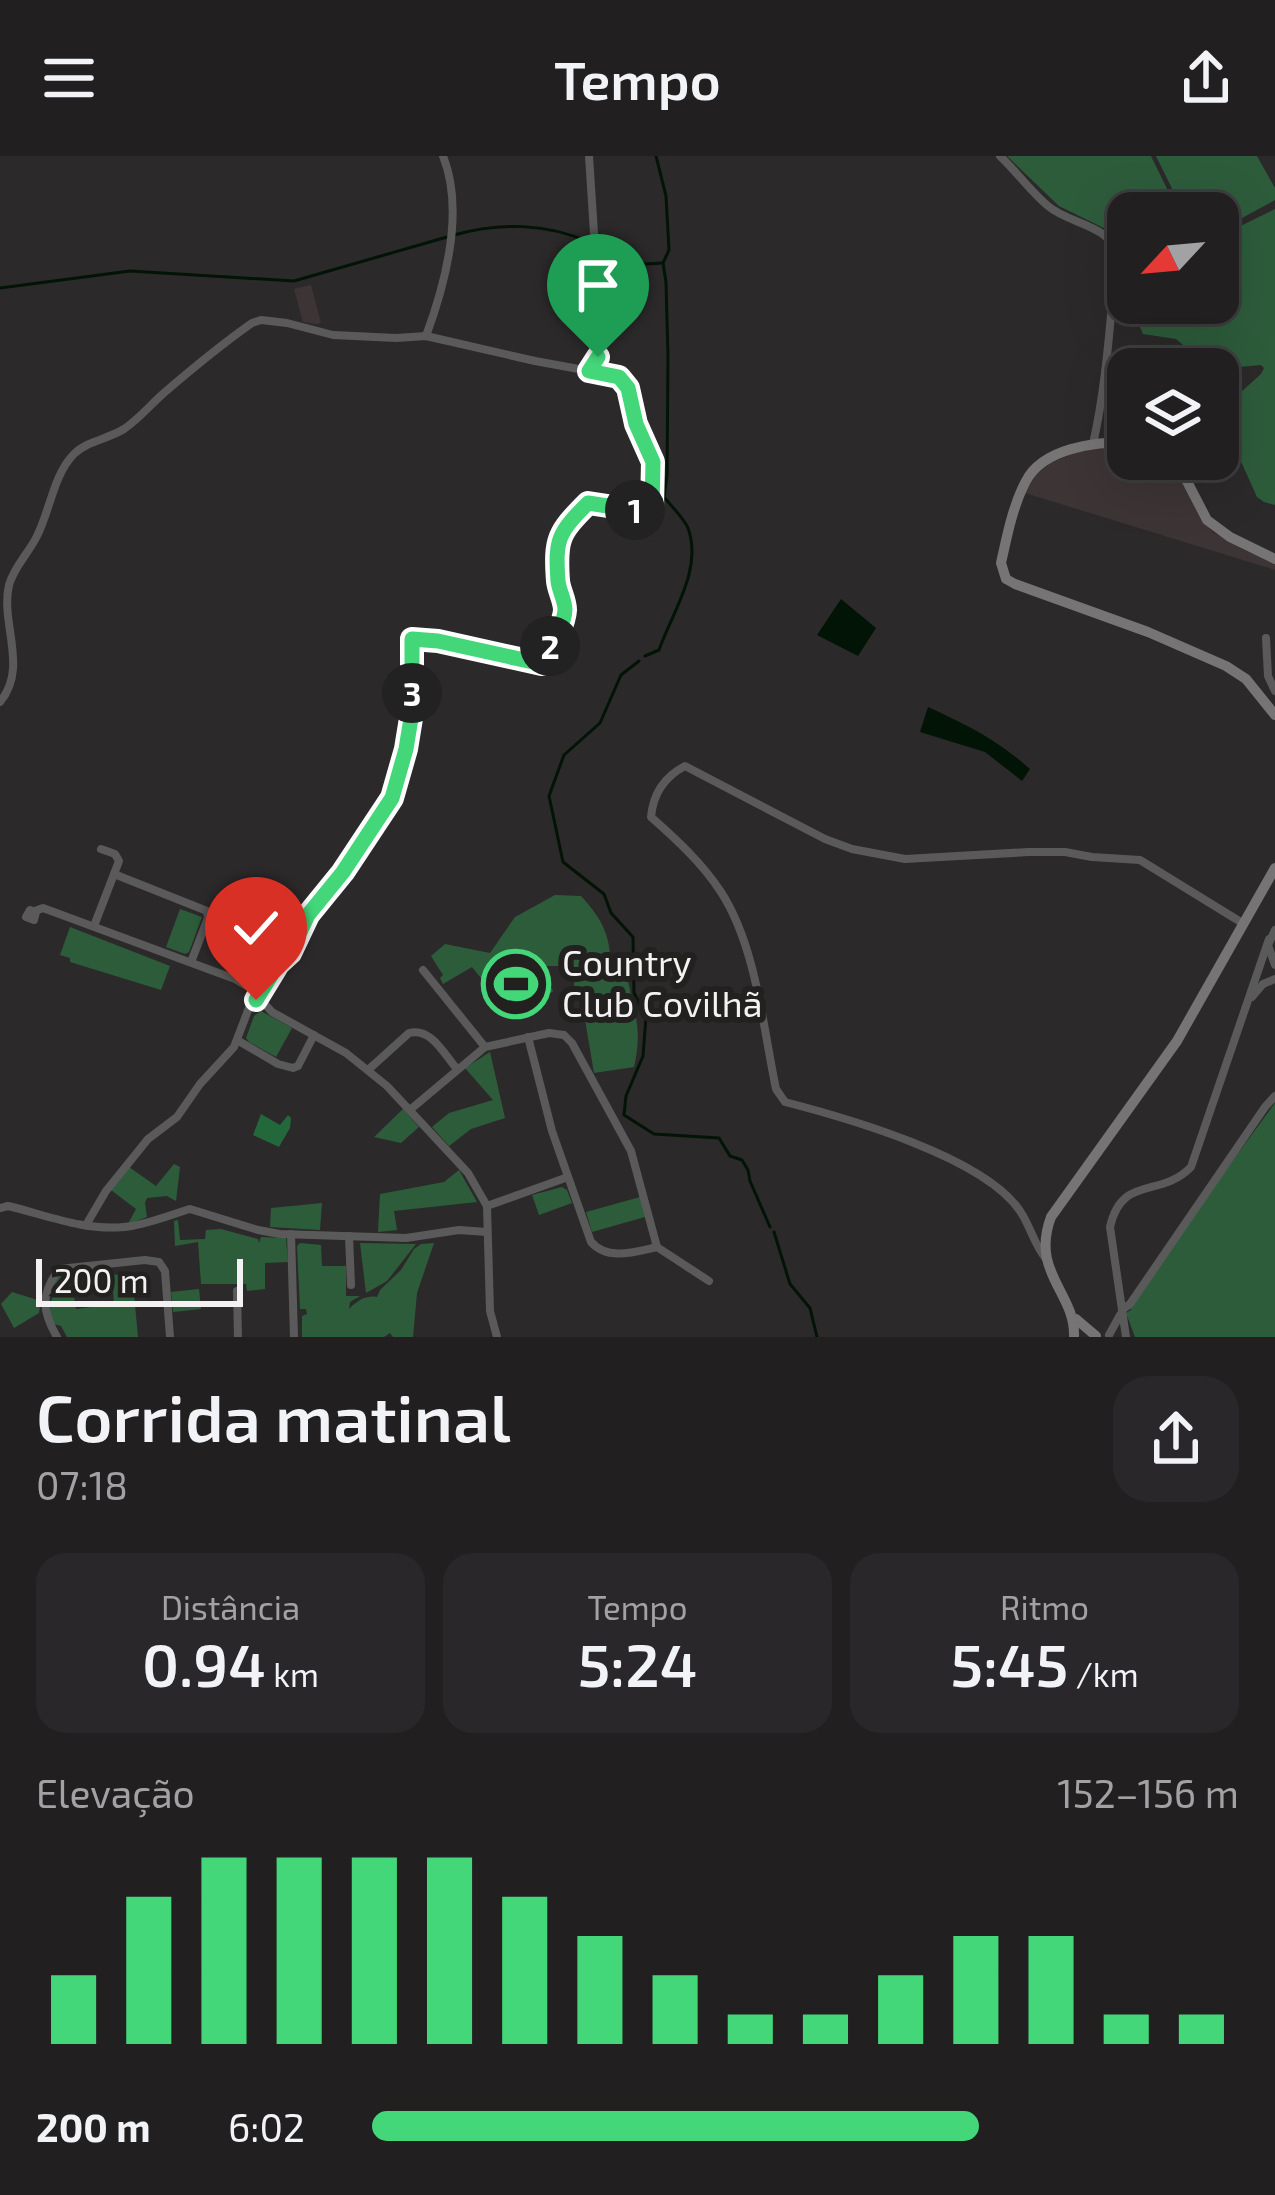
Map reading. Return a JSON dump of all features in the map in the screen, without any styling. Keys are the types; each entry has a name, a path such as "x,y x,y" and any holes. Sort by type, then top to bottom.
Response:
{"main road":[{"path":"1107,443 1044,461 1026,479 1001,562 1006,579 1226,666 1246,679 1275,715"},
{"path":"1186,480 1207,520 1275,559"},
{"path":"1103,1336 1080,1325 1056,1286 1046,1240 1051,1217 1169,1054 1275,868"},
{"path":"1071,1314 1074,1337"}],"street":[{"path":"427,336 451,247 450,176 443,156"},
{"path":"589,156 601,341 589,371"},
{"path":"1000,156 1048,206 1115,245 1111,317 1093,444"},
{"path":"0,702 13,672 6,603 10,580 38,533 61,474 79,449 124,429 252,323 287,323 333,335 427,336 619,377 628,388 636,424 653,462 652,509 588,503 563,532 556,544 558,586 566,606 542,664 412,639 412,712 392,798 308,915 290,953 256,995 237,1040 177,1117 148,1139 106,1191 86,1226"},
{"path":"1265,638 1268,676 1275,691"},
{"path":"1048,1261 1037,1249 1020,1210 976,1174 945,1156 785,1102 776,1089 734,916 707,873 650,815 661,786 685,766 824,839 905,859 1048,852 1140,860 1244,924"},
{"path":"94,926 118,856 101,849"},
{"path":"114,874 207,911 191,962"},
{"path":"35,911 44,908 235,979 272,1012 368,1070 411,1109 468,1173 487,1206 490,1311 497,1337"},
{"path":"1272,935 1270,953 1275,965"},
{"path":"1126,1337 1110,1227 1114,1210 1125,1196 1172,1181 1191,1167 1272,935"},
{"path":"423,970 485,1047"},
{"path":"1248,1004 1263,984 1275,979"},
{"path":"368,1070 416,1030 426,1032 457,1069"},
{"path":"411,1109 485,1047 559,1034 572,1043 631,1151 657,1247"},
{"path":"237,1040 293,1068 314,1035"},
{"path":"528,1037 542,1097 591,1242 609,1254 657,1247 710,1281"},
{"path":"1103,1336 1139,1292 1275,1096"},
{"path":"487,1206 568,1177"},
{"path":"0,1208 86,1226 123,1228 190,1208 257,1230 291,1234 406,1238 459,1230 487,1232"},
{"path":"291,1234 294,1337"},
{"path":"349,1236 351,1285"},
{"path":"57,1337 44,1308 59,1269 145,1260 159,1262 165,1271 170,1337"},
{"path":"237,1291 238,1337"}],"shaded area":[{"path":"311,285 321,323 317,324 303,322 294,289"},
{"path":"1107,447 1107,480 1181,480 1202,521 1213,532 1275,563 1275,570 1025,493 1037,473 1077,452"},
{"path":"841,599 876,628 858,656 817,635"},
{"path":"928,707 982,734 1018,759 1030,769 1022,781 985,752 920,732"}],"green space":[{"path":"1007,156 1151,156 1169,192 1107,192 1107,230 1059,206"},
{"path":"1156,156 1257,156 1275,188 1275,200 1239,220 1239,192 1174,192"},
{"path":"1275,209 1275,505 1257,497 1239,457 1239,394 1264,368 1239,367 1239,348 1187,348 1176,339 1143,334 1139,324 1239,324 1239,227"},
{"name":"Country Club Covilhã","path":"555,895 581,896 605,932 610,974 627,976 638,1031 634,1067 594,1073 573,966 547,966 540,972 545,972 544,980 553,992 527,999 499,994 472,967 443,984 440,978 443,975 431,956 445,944 490,953 515,917"},
{"path":"180,909 202,917 185,954 166,947"},
{"path":"70,927 170,966 161,990 70,962 60,955"},
{"path":"261,1011 292,1028 276,1057 246,1038 254,1016"},
{"path":"490,1052 505,1118 471,1129 449,1146 432,1127 449,1113 493,1100 465,1068"},
{"path":"1275,1103 1275,1337 1135,1337 1126,1313 1131,1300"},
{"path":"403,1109 419,1127 401,1143 374,1137"},
{"path":"261,1114 280,1125 288,1115 291,1118 279,1147 253,1135"},
{"path":"174,1164 180,1167 176,1201 167,1196 147,1198 147,1217 128,1224 136,1209 111,1190 129,1167 156,1186"},
{"path":"459,1170 477,1202 394,1211 397,1230 378,1232 380,1194 444,1182"},
{"path":"562,1187 572,1203 539,1215 532,1195"},
{"path":"640,1197 645,1217 592,1232 586,1212"},
{"path":"322,1203 320,1230 270,1227 271,1208"},
{"path":"178,1220 180,1240 205,1239 206,1230 221,1229 259,1243 261,1237 286,1238 288,1262 265,1263 265,1289 201,1284 198,1242 175,1246 174,1221"},
{"path":"300,1243 321,1245 322,1266 346,1266 346,1296 360,1296 350,1302 349,1309 362,1299 377,1297 414,1249 434,1243 417,1293 413,1337 390,1333 384,1337 302,1337 302,1316 307,1314 300,1309"},
{"path":"360,1243 416,1244 387,1281 366,1293"},
{"path":"70,1270 76,1309 114,1304 112,1275 132,1273 138,1337 67,1337 49,1313 56,1277"},
{"path":"199,1289 201,1309 173,1312 171,1292"},
{"path":"12,1292 41,1301 39,1313 14,1328 1,1304"}],"waterway":[{"path":"645,656 659,650 692,559 688,528 664,497 668,357 663,263 669,250 666,196 656,156"},
{"path":"454,235 523,227 558,231 591,243"},
{"path":"0,288 130,271 294,281 447,237"},
{"path":"599,246 628,263 661,263"},
{"path":"639,661 621,675 600,723 564,755 549,796 563,862 604,894 611,913 633,937 634,993 646,1017 643,1056 626,1096 624,1115 654,1134 719,1138 730,1156 742,1160 748,1170 770,1227"},
{"path":"774,1232 790,1284 810,1308 817,1337"}],"place":[{"name":"Country Club Covilhã","path":"516,984"}],"route":[{"path":"256,1000 397,787 412,712 412,639 542,664 566,606 558,586 556,544 563,532 588,503 652,509 653,462 636,424 628,388 619,377 589,371 598,357"}]}
